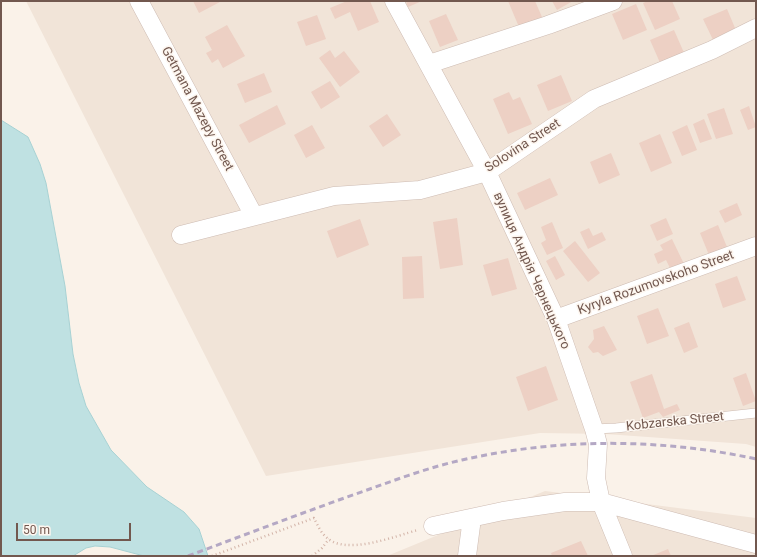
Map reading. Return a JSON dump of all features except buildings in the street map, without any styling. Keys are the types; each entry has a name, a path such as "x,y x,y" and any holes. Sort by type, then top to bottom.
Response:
{"street":[{"name":"Getmana Mazepy Street","path":"139,1 254,216"},
{"name":"вулиця Андрія Чернецького","path":"394,1 487,172 556,319 594,429 598,444 596,478 601,502 623,556"},
{"path":"429,64 548,25 613,1"},
{"name":"Solovina Street","path":"181,235 334,196 420,190 487,172 594,99 712,50 756,28"},
{"name":"Kyryla Rozumovskoho Street","path":"556,319 756,246"},
{"path":"433,526 565,502 601,502 756,544"},
{"path":"467,556 472,518"}],"lane":[{"name":"Kobzarska Street","path":"594,429 756,413"}],"path":[{"path":"212,556 314,518 325,537 342,545 364,545 433,526"},
{"path":"312,556 322,548 329,539"}],"shaded area":[{"path":"26,1 756,1 756,447 746,444 606,434 540,433 266,476"},
{"path":"545,491 756,518 756,556 387,556"}],"water":[{"path":"1,120 28,137 40,164 46,183 65,286 73,354 79,383 86,406 111,450 147,487 184,512 199,529 208,556 144,556 110,547 95,546 86,548 73,556 1,556"}],"railway":[{"path":"188,556 322,506 414,474 450,463 498,453 572,444 609,443 683,447 756,459"}]}
